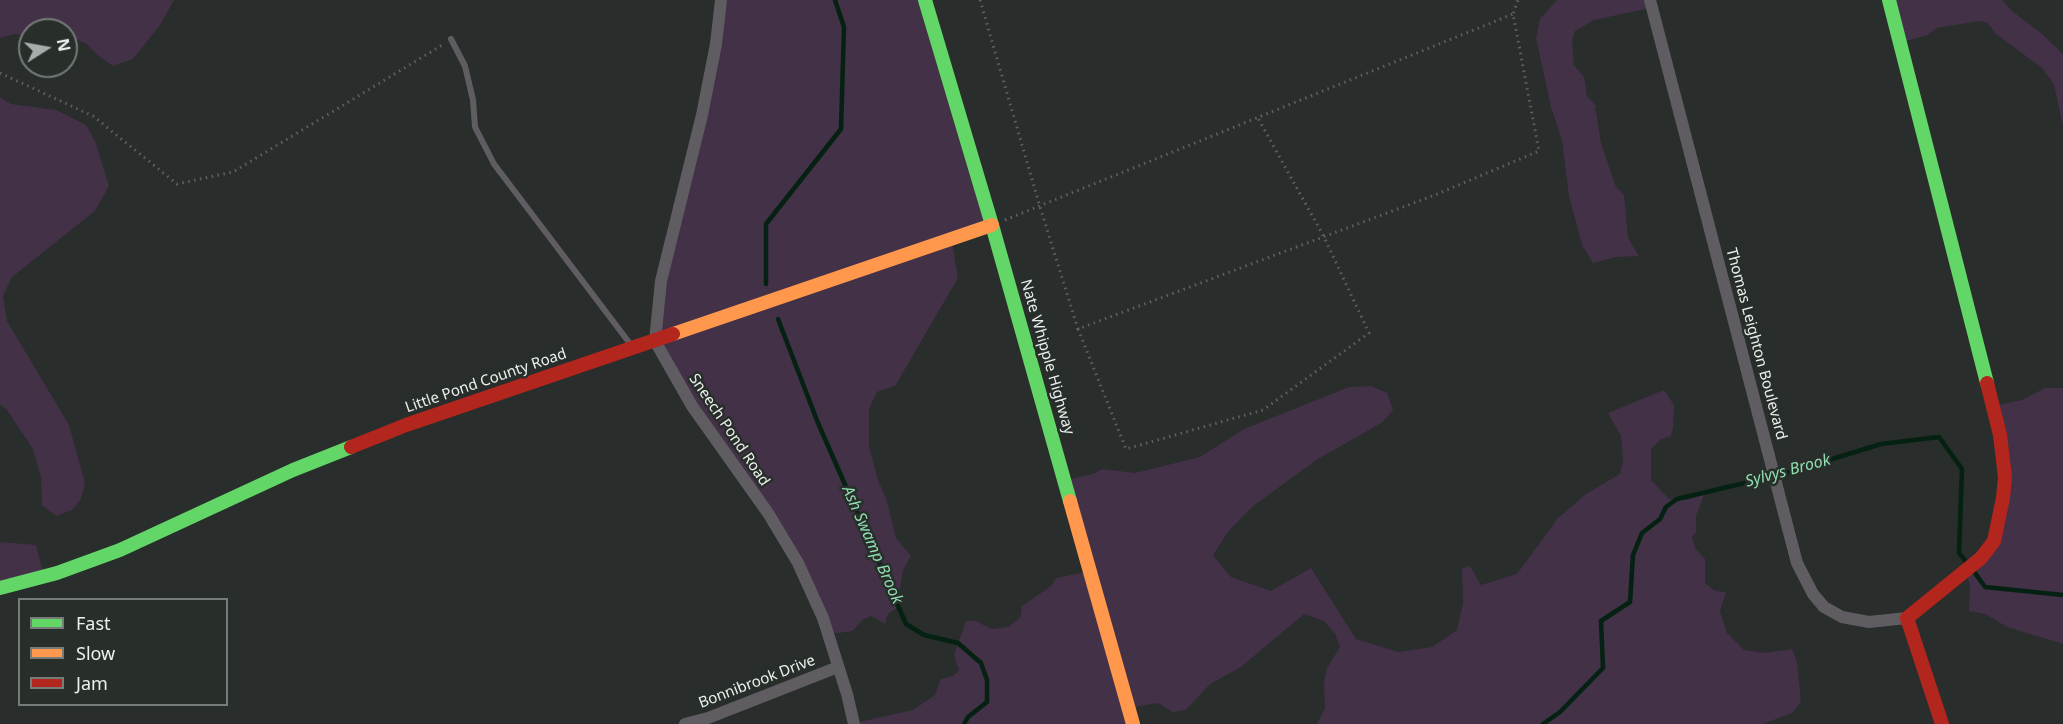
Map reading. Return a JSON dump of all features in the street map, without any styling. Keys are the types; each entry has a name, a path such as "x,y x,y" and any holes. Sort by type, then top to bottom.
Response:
{"street":[{"path":"655,340 661,281 702,115 716,44 721,0"},
{"name":"Nate Whipple Highway","path":"925,0 992,225 1133,724"},
{"name":"Thomas Leighton Boulevard","path":"1650,0 1797,563 1813,594 1824,607 1842,617 1869,622 1907,618"},
{"path":"1889,0 2000,435 2005,477 1994,541 1981,558 1907,618 1942,724"},
{"name":"Little Pond County Road","path":"0,588 57,573 120,550 293,470 368,440 992,225"},
{"name":"Sneech Pond Road","path":"655,340 692,406 768,513 793,554 812,591 838,667 854,724"},
{"name":"Bonnibrook Drive","path":"685,724 708,718 838,667"}],"lane":[{"path":"451,39 465,66 473,100 475,127 494,164 633,348"}],"path":[{"path":"980,0 1078,329 1126,449 1263,410 1369,333 1324,237 1258,118"},
{"path":"1078,329 1435,195 1539,151 1513,14 1518,0"},
{"path":"992,225 1513,14"},
{"path":"0,73 93,116 177,184 233,172 451,39"}],"shaded area":[{"path":"0,0 174,0 160,25 133,59 113,66 87,44 78,40 78,18 18,18 18,35 0,38"},
{"path":"723,0 921,0 985,225 952,242 958,278 895,386 877,392 869,409 869,446 878,480 887,501 896,538 911,556 903,570 897,608 888,614 885,624 871,616 862,620 853,631 823,635 811,597 791,556 657,350 659,301"},
{"path":"1557,0 1649,0 1650,8 1594,20 1575,31 1572,40 1574,65 1584,77 1587,96 1596,106 1594,111 1596,111 1601,143 1616,187 1624,195 1628,238 1639,256 1616,257 1593,263 1582,245 1569,196 1562,140 1551,107 1536,38 1540,19"},
{"path":"1885,0 2002,0 2063,54 2063,127 2054,84 2042,68 1996,34 1988,23 1980,21 1936,28 1928,35 1899,43"},
{"path":"0,97 11,104 56,110 86,125 95,141 109,186 95,211 12,277 3,296 7,321 69,425 85,483 81,499 72,510 56,516 42,505 41,477 33,449 7,410 0,404"},
{"path":"1371,386 1387,393 1393,410 1383,422 1318,459 1253,506 1228,532 1213,555 1231,577 1271,591 1311,568 1356,639 1398,652 1432,647 1457,630 1463,603 1462,569 1470,566 1481,585 1517,574 1558,518 1586,494 1620,474 1623,459 1621,436 1608,413 1664,390 1674,405 1673,427 1671,436 1661,439 1651,449 1651,480 1669,499 1686,500 1704,495 1696,516 1696,532 1692,538 1696,549 1705,559 1705,583 1715,591 1726,592 1720,611 1727,633 1744,650 1765,653 1792,649 1797,662 1801,702 1792,713 1763,724 1317,724 1325,708 1324,682 1327,668 1340,647 1335,634 1324,621 1304,614 1241,667 1210,684 1186,710 1173,712 1158,703 1128,708 1131,724 850,724 913,710 935,695 941,679 953,676 959,670 954,655 966,621 976,621 991,629 1008,627 1020,618 1022,606 1051,586 1056,578 1086,572 1061,481 1093,474 1102,469 1135,473 1200,457 1244,429 1349,387"},
{"path":"2045,388 2063,388 2063,644 2007,627 1985,614 1969,611 1970,585 1964,568 1994,537 2002,511 1990,407 2022,400"},
{"path":"0,542 36,545 44,576 0,588"}],"waterway":[{"name":"Ash Swamp Brook","path":"766,284 766,224 841,129 844,27 835,0"},
{"name":"Ash Swamp Brook","path":"778,319 818,423 906,624 924,635 958,643 981,663 987,680 987,702 968,717 964,724"},
{"name":"Sylvys Brook","path":"1543,724 1560,712 1603,668 1601,621 1630,602 1633,555 1642,533 1660,519 1666,507 1677,499 1787,473 1881,444 1939,437 1962,469 1959,553 1968,564"},
{"name":"Sylvys Brook","path":"1973,570 1985,587 2063,595"}],"traffic: fast":[{"path":"925,0 992,225 1070,501"},
{"path":"1889,0 1987,383"},
{"path":"0,588 57,573 120,550 293,470 351,447"}],"traffic: slow":[{"path":"673,334 992,225"},
{"path":"1070,501 1133,724"}],"traffic: jam":[{"path":"351,447 406,425 673,334"},
{"path":"1942,724 1907,618 1981,558 1994,541 2005,477 2000,435 1987,383"}]}
